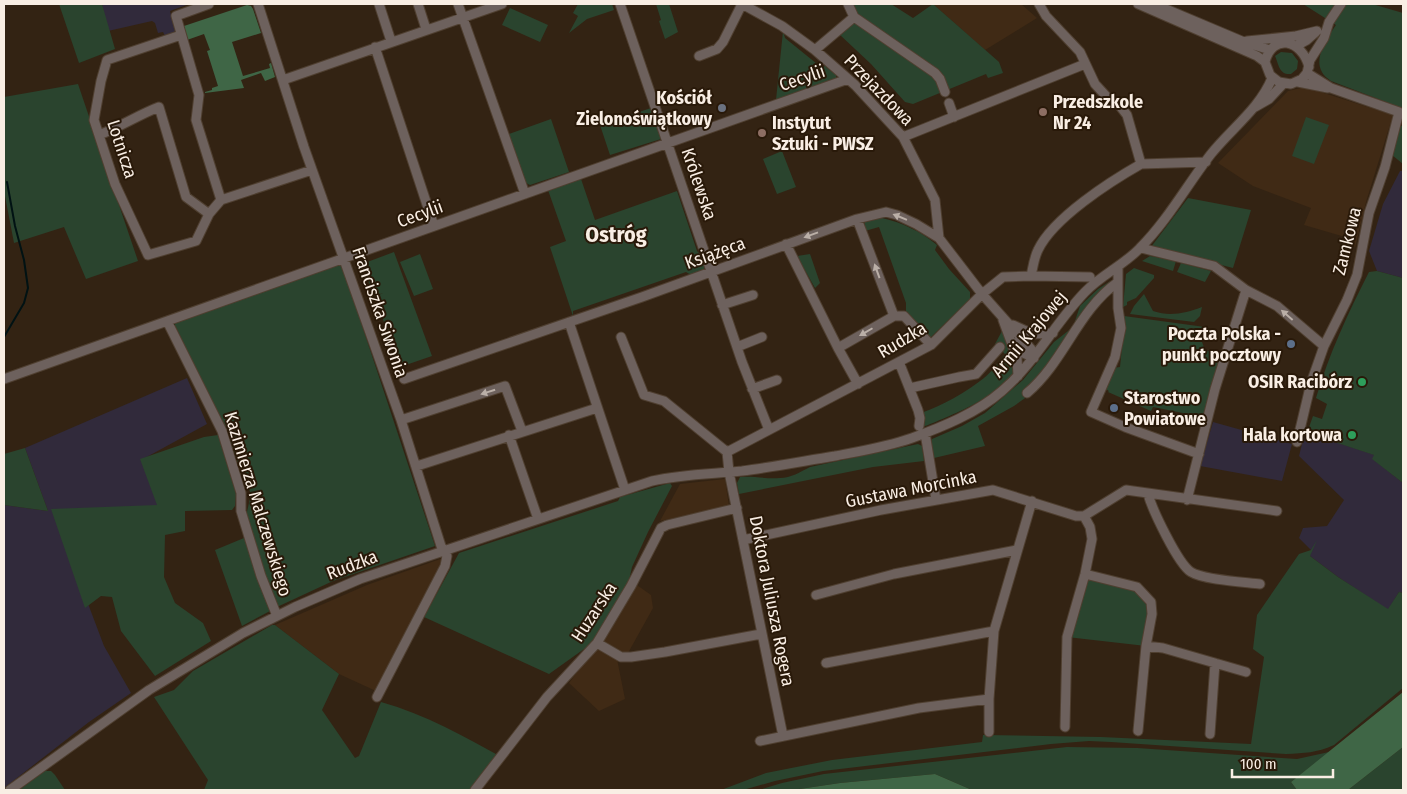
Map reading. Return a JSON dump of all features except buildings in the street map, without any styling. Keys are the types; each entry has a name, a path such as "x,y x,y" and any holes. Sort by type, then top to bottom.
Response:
{"street":[{"path":"209,4 176,16 199,95 196,120 221,200"},
{"name":"Franciszka Siwonia","path":"258,4 312,170 401,420 433,522 444,550"},
{"path":"379,4 392,41"},
{"path":"418,4 426,29"},
{"path":"458,4 525,194"},
{"path":"283,80 502,4"},
{"name":"Królewska","path":"620,4 722,305 769,430"},
{"path":"700,56 717,49 723,42 742,4"},
{"name":"Przejazdowa","path":"742,4 782,26 815,50 848,79 904,137 936,200 939,238"},
{"path":"848,4 854,17 935,73 940,79 945,92"},
{"path":"1040,4 1046,16 1080,52 1095,84 1106,96 1120,106 1127,115 1142,164"},
{"path":"1138,4 1256,56 1265,62"},
{"path":"1154,4 1244,42 1270,50"},
{"path":"1308,70 1305,55 1296,46 1283,43 1270,50 1265,62 1272,78 1283,84 1298,82 1308,70 1310,60 1324,38 1329,22 1341,4"},
{"path":"815,50 854,17"},
{"path":"1296,46 1307,40 1329,22"},
{"path":"1244,42 1296,36 1317,31"},
{"name":"Lotnicza","path":"181,35 107,60 94,120 116,184 148,255 196,241 209,214"},
{"path":"375,48 434,226"},
{"path":"904,137 1085,64"},
{"name":"Zamkowa","path":"1308,70 1331,88"},
{"name":"Armii Krajowej","path":"729,472 771,468 898,442 922,429 984,405 1018,376 1034,358 1068,311 1086,291 1141,248 1206,162 1253,108 1272,78"},
{"name":"Cecylii","path":"4,379 848,79"},
{"name":"Zamkowa","path":"1297,442 1311,383 1324,346 1357,275 1369,213 1385,167 1399,112 1331,88 1298,82"},
{"name":"Armii Krajowej","path":"1253,108 1269,99 1283,84"},
{"path":"949,104 954,117"},
{"path":"99,135 116,128 138,115 159,107 186,197 209,214 221,200 312,170"},
{"path":"1031,276 1034,259 1040,246 1062,219 1081,204 1142,164 1206,162"},
{"name":"Książęca","path":"404,379 857,219 886,212 897,214 939,238 982,294 1031,349 1034,358"},
{"path":"857,219 894,316"},
{"path":"786,244 858,384"},
{"path":"1141,248 1214,266 1246,290 1277,306 1324,346"},
{"path":"1118,267 1118,308 1121,328 1116,357 1091,412 1125,428 1199,454"},
{"name":"Rudzka","path":"726,452 931,345 982,294 1003,277 1090,277"},
{"path":"1027,393 1048,374 1093,306 1110,287 1118,282"},
{"path":"1187,500 1226,350 1246,290"},
{"path":"722,305 753,295"},
{"path":"838,348 894,316 904,316 931,345"},
{"name":"Książęca","path":"1005,320 1033,334 1053,333"},
{"name":"Książęca","path":"1005,320 1017,358 1018,376"},
{"name":"Kazimierza Malczewskiego","path":"167,321 222,431 241,493 241,511 261,576 277,616"},
{"path":"569,322 625,490"},
{"name":"Książęca","path":"1009,335 1023,353 1034,358"},
{"path":"621,337 644,395 664,401 726,452 729,472"},
{"path":"737,347 762,337"},
{"path":"910,388 976,374 1000,347"},
{"path":"899,362 919,414 936,500"},
{"path":"752,389 777,380"},
{"path":"401,420 505,386 522,431"},
{"path":"416,466 597,408"},
{"path":"508,436 538,519"},
{"name":"Rudzka","path":"10,790 149,690 235,638 277,616 360,579 661,479 729,472"},
{"name":"Doktora Juliusza Rogera","path":"729,472 783,736"},
{"name":"Gustawa Morcinka","path":"743,540 993,490 1076,516 1084,516"},
{"path":"1065,728 1067,637 1085,574 1093,535 1084,516 1126,490 1187,500 1277,511"},
{"path":"1148,494 1151,504 1186,567 1191,572 1202,576 1260,584"},
{"path":"990,732 989,699 994,631 1032,501"},
{"name":"Huzarska","path":"475,790 547,697 596,643 638,573 662,527 737,508"},
{"path":"377,697 444,566 447,556 444,550"},
{"path":"816,595 894,574 1017,550"},
{"path":"1085,574 1137,587 1151,602 1152,614 1146,646 1138,731"},
{"path":"826,663 994,631"},
{"path":"596,643 621,657 631,657 761,634"},
{"path":"1146,646 1163,648 1246,672"},
{"path":"1210,734 1215,663"},
{"path":"760,741 919,708 989,699"}],"shaded area":[{"path":"102,4 189,4 170,11 175,31 165,36 163,32 158,33 155,23 152,21 108,31"},
{"path":"933,4 1021,4 1037,18 985,50"},
{"path":"1305,87 1393,115 1366,202 1355,248 1352,239 1304,225 1311,208 1253,186 1218,163 1288,91"},
{"path":"1400,171 1403,171 1403,278 1377,271 1369,251 1383,204"},
{"path":"187,378 207,424 143,459 161,507 53,511 104,646 131,693 89,722 4,788 4,505 48,511 25,448"},
{"path":"1213,422 1292,444 1282,481 1200,466"},
{"path":"1305,432 1375,455 1373,459 1403,483 1403,593 1399,592 1388,610 1310,556 1311,550 1299,538 1303,528 1327,526 1344,500 1299,456"},
{"path":"725,479 729,506 660,521 680,484"},
{"path":"446,557 376,691 339,674 275,625 367,585"},
{"path":"634,583 651,595 653,608 628,653 617,659 625,699 599,711 569,683 598,644"}],"green space":[{"path":"59,4 102,4 115,49 79,63"},
{"path":"578,4 612,4 614,10 587,19 569,33 578,16 573,13"},
{"path":"656,4 669,4 678,32 665,39 659,21 661,20"},
{"path":"851,4 891,4 913,18 933,4 999,62 1003,73 988,78 986,74 913,104 905,102 871,64 839,34 852,23"},
{"path":"1303,4 1372,4 1403,13 1402,108 1331,81 1324,75 1320,69 1320,54 1336,25"},
{"path":"247,5 253,9 261,33 232,42 243,76 270,68 269,64 271,63 275,77 265,81 261,73 241,80 244,88 205,93 218,86 207,51 210,50 204,34 187,40 184,26"},
{"path":"510,8 548,25 540,42 502,25"},
{"path":"783,31 785,38 822,68 826,65 836,75 836,79 776,100"},
{"path":"1281,52 1292,53 1298,61 1297,69 1291,74 1284,73 1279,66 1275,56"},
{"path":"78,84 138,261 86,279 64,227 14,243 4,191 4,97"},
{"path":"651,108 661,139 610,155 600,125"},
{"path":"1306,117 1329,125 1314,164 1292,156"},
{"path":"551,119 569,172 530,185 526,183 509,134"},
{"path":"1403,125 1403,164 1392,155 1399,127"},
{"path":"782,151 796,187 777,194 763,159"},
{"path":"581,179 595,220 677,191 697,251 703,260 704,270 691,275 686,272 573,311 573,316 550,247 566,241 548,190"},
{"path":"1188,198 1251,210 1233,268 1151,247"},
{"path":"882,218 911,228 937,245 935,250 970,292 970,299 930,338 906,314 906,303 879,227 865,231 865,222"},
{"path":"394,252 432,356 400,367 375,297 383,293 374,296 362,264"},
{"path":"420,254 433,289 414,296 400,262"},
{"path":"810,254 820,283 815,288 797,256"},
{"path":"1150,256 1176,261 1173,271 1142,261"},
{"path":"1181,263 1211,271 1205,282 1177,272"},
{"path":"340,264 343,268 435,546 333,581 277,607 246,516 251,494 219,417 174,323"},
{"path":"1134,268 1154,275 1154,278 1136,298 1127,302 1127,305 1123,307 1126,274"},
{"name":"OSIR Racibórz","path":"1377,271 1403,278 1403,483 1372,459 1374,455 1307,433 1313,416 1322,419 1327,404 1316,398 1340,334 1369,272"},
{"path":"1112,280 1028,396 978,426 985,446 934,458 932,439 962,426 985,413 1023,380 1054,342 1073,327 1080,306 1098,289"},
{"path":"1144,294 1153,311 1178,314 1202,307 1200,316 1194,322 1130,314"},
{"path":"1124,316 1205,327 1202,342 1205,350 1221,355 1203,417 1153,407 1151,411 1108,392 1104,388 1113,368 1120,367 1125,325"},
{"path":"1002,331 1011,349 1015,363 1011,377 1002,386 975,403 923,427 921,413 937,407 962,393 992,370 1005,354 995,344"},
{"path":"218,435 236,494 235,506 232,510 185,511 185,531 165,535 164,577 175,603 203,623 211,641 155,676 121,631 112,597 101,596 85,608 51,509 157,505 140,459 204,437"},
{"path":"918,444 922,446 924,461 873,467 739,494 737,483 740,477 784,478 810,467"},
{"path":"25,448 48,511 4,505 4,454"},
{"path":"670,483 672,486 632,567 628,585 591,644 549,674 424,617 459,553 618,501 620,497"},
{"path":"244,538 270,611 242,626 215,550"},
{"path":"1317,540 1310,556 1338,577 1388,609 1399,592 1403,593 1403,688 1328,748 1305,753 1286,754 1089,741 823,771 743,790 721,790 766,773 832,760 982,742 983,735 1101,737 1251,744 1264,657 1253,649 1257,615 1299,554 1311,550"},
{"path":"1085,574 1137,587 1151,602 1146,646 1067,637"},
{"path":"275,625 339,674 322,710 355,758 359,756 381,702 413,713 460,734 505,759 480,790 204,790 208,780 154,697 174,690 193,671"},
{"path":"1403,692 1403,747 1348,790 1297,790 1291,782"},
{"path":"1067,747 1137,748 1297,759 1329,752 1291,782 1297,790 972,790 935,774 840,783 793,790 759,790 824,774"},
{"path":"1403,747 1403,790 1348,790"},
{"path":"45,771 51,771 65,790 19,790"},
{"path":"935,774 972,790 793,790 840,783"}],"waterway":[{"path":"4,337 24,303 28,288 24,260 15,226 7,182"}],"place":[{"name":"Kościół Zielonoświątkowy","path":"722,108"},
{"name":"Przedszkole Nr 24","path":"1043,112"},
{"name":"Instytut Sztuki - PWSZ","path":"762,133"},
{"name":"Poczta Polska - punkt pocztowy","path":"1291,344"},
{"name":"OSIR Racibórz","path":"1362,382"},
{"name":"Starostwo Powiatowe","path":"1114,408"},
{"name":"Hala kortowa","path":"1352,435"}],"district":[{"name":"Ostróg","path":"616,234"}]}
